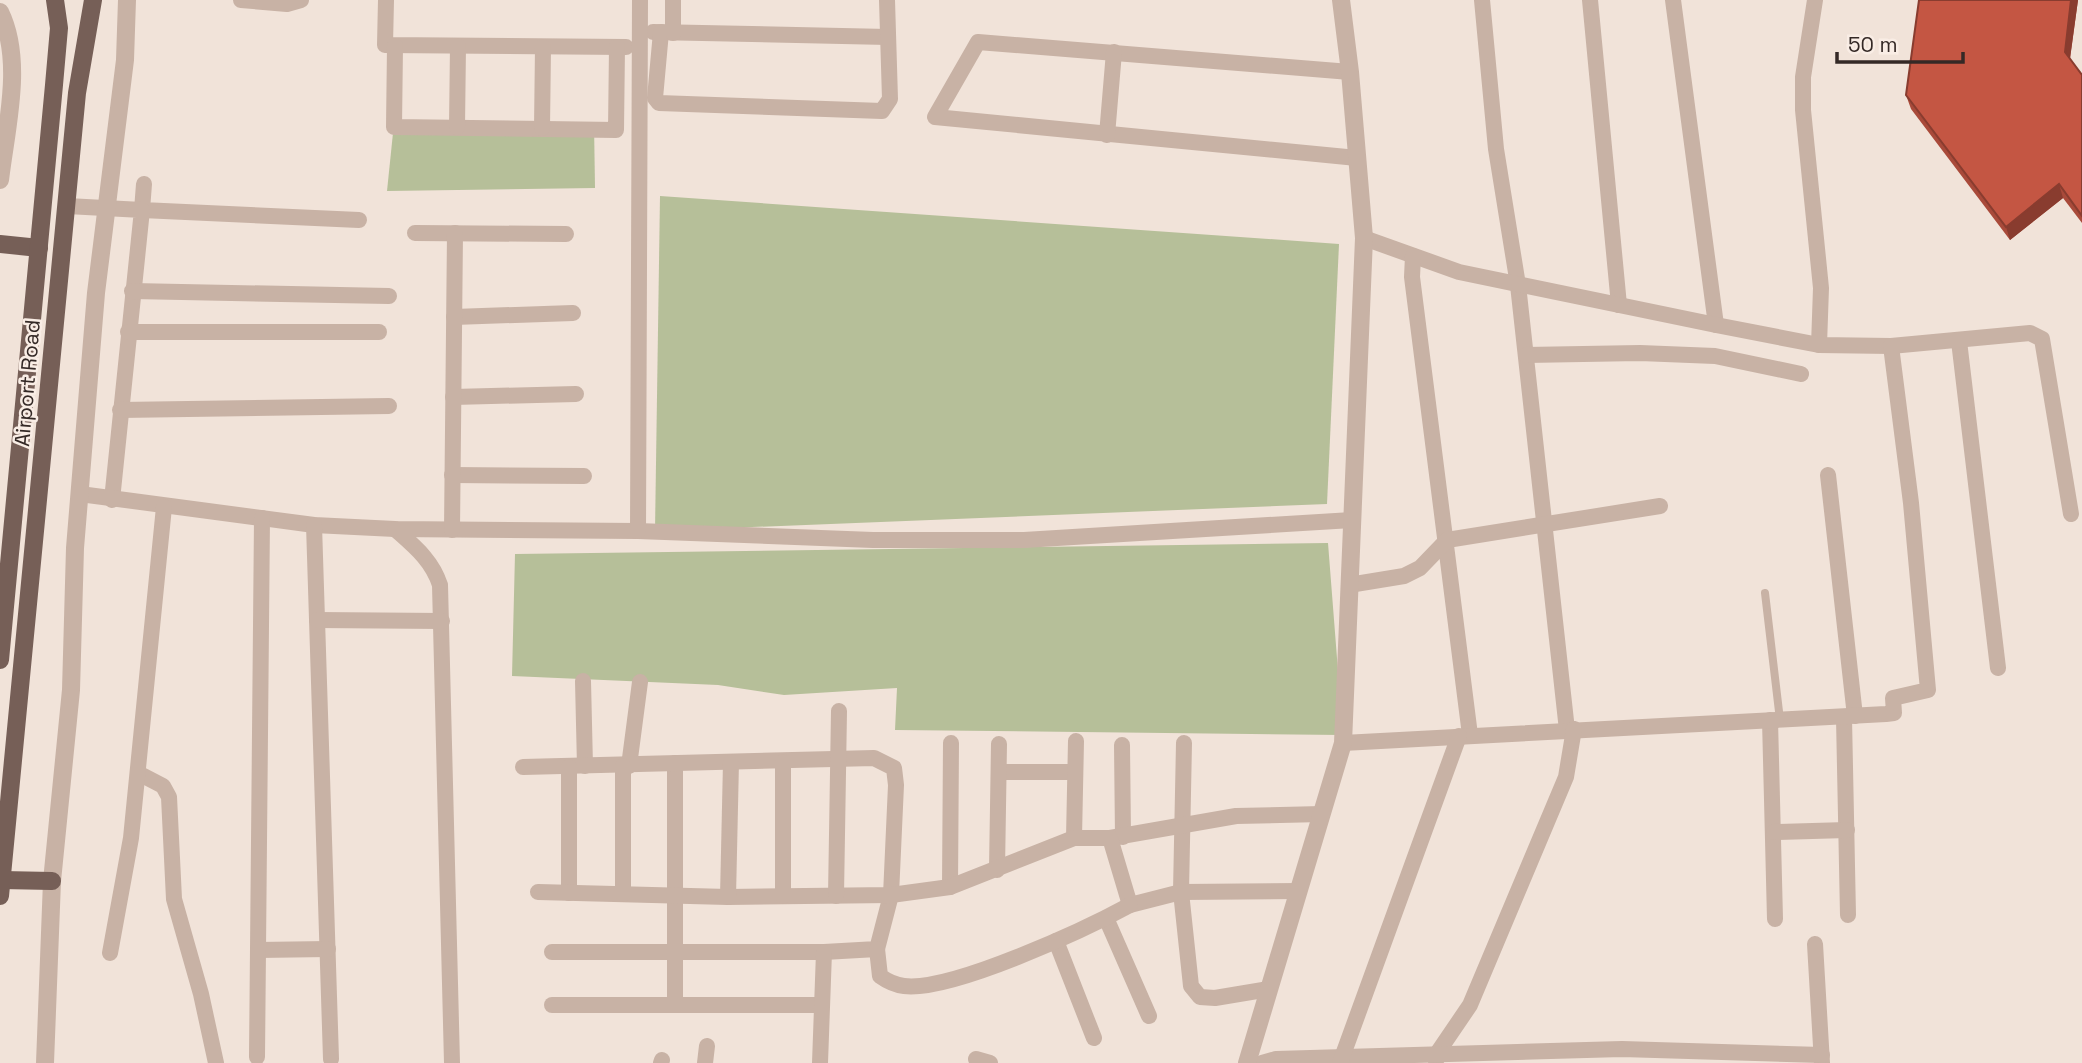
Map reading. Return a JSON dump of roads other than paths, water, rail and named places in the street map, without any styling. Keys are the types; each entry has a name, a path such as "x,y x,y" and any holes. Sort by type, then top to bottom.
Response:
{"main road":[{"name":"Airport Road","path":"0,660 59,27 55,0"},
{"name":"Airport Road","path":"1,888 77,93 93,0"},
{"path":"0,244 38,247"},
{"path":"1,888 52,881"}],"street":[{"path":"45,1063 52,881 71,690 80,495 96,293 125,60 127,0"},
{"path":"241,0 288,4 301,0"},
{"path":"386,0 385,46 617,47 667,33 888,37"},
{"path":"638,531 640,0"},
{"path":"673,0 655,98 659,103 874,112 882,111 890,99 887,0"},
{"path":"1247,1063 1343,743 1364,238 1341,0"},
{"path":"1436,1059 1470,1005 1566,776 1570,729 1518,285 1496,149 1482,0"},
{"path":"1590,0 1619,305"},
{"path":"1673,0 1716,325"},
{"path":"1815,0 1804,77 1803,110 1821,288 1819,345"},
{"path":"0,12 11,46 9,102 0,180"},
{"path":"1350,72 978,42 935,117 1357,158"},
{"path":"396,46 394,127 616,130 617,47"},
{"path":"457,127 458,46"},
{"path":"542,128 543,47"},
{"path":"1107,135 1114,52"},
{"path":"112,500 144,184"},
{"path":"66,206 359,220"},
{"path":"415,233 565,234"},
{"path":"452,530 455,233"},
{"path":"1364,238 1459,272 1819,345 1891,346 2030,333 2042,339 2071,514"},
{"path":"1340,1060 1464,736 1447,540 1412,277 1413,256"},
{"path":"132,291 388,296"},
{"path":"454,317 573,313"},
{"path":"128,332 379,332"},
{"path":"1959,341 1998,668"},
{"path":"1343,743 1894,713 1893,698 1928,690 1911,503 1891,346"},
{"path":"1526,355 1640,353 1716,356 1801,374"},
{"path":"453,397 576,394"},
{"path":"120,410 389,406"},
{"path":"452,475 584,476"},
{"path":"1828,475 1849,717 1848,915"},
{"path":"80,495 314,525 395,529 638,531 873,540 1024,540 1352,520"},
{"path":"1349,585 1404,576 1420,568 1447,540 1660,506"},
{"path":"110,953 125,877 138,773 164,507"},
{"path":"257,1057 262,518"},
{"path":"314,525 331,1059"},
{"path":"395,529 419,550 436,573 440,585 452,1063"},
{"path":"317,620 442,621"},
{"path":"569,892 583,681"},
{"path":"623,894 626,766 640,682"},
{"path":"836,896 839,711"},
{"path":"1775,720 1775,919"},
{"path":"1074,838 1076,741"},
{"path":"950,887 951,743"},
{"path":"1184,743 1181,892 1191,986 1200,997 1215,998 1269,989"},
{"path":"997,870 999,744"},
{"path":"1122,745 1117,838 1130,905"},
{"path":"523,767 874,758 894,768 896,785 891,895 877,949 880,976 905,986 939,984 1056,941 1130,905 1181,892 1298,891"},
{"path":"728,897 732,762"},
{"path":"783,762 783,897"},
{"path":"675,763 675,1004"},
{"path":"999,772 1075,772"},
{"path":"138,773 163,786 169,797 174,898 201,994 216,1063"},
{"path":"538,892 728,897 891,895 950,887 1074,838 1117,838 1236,816 1321,814"},
{"path":"1774,832 1847,830"},
{"path":"1106,918 1149,1016"},
{"path":"1056,941 1094,1038"},
{"path":"1262,1063 1276,1059 1622,1056 1822,1059 1815,944"},
{"path":"258,950 328,949"},
{"path":"552,952 824,952 877,949"},
{"path":"820,1063 824,952"},
{"path":"552,1005 822,1005"}],"lane":[{"path":"1765,593 1775,720"}]}
